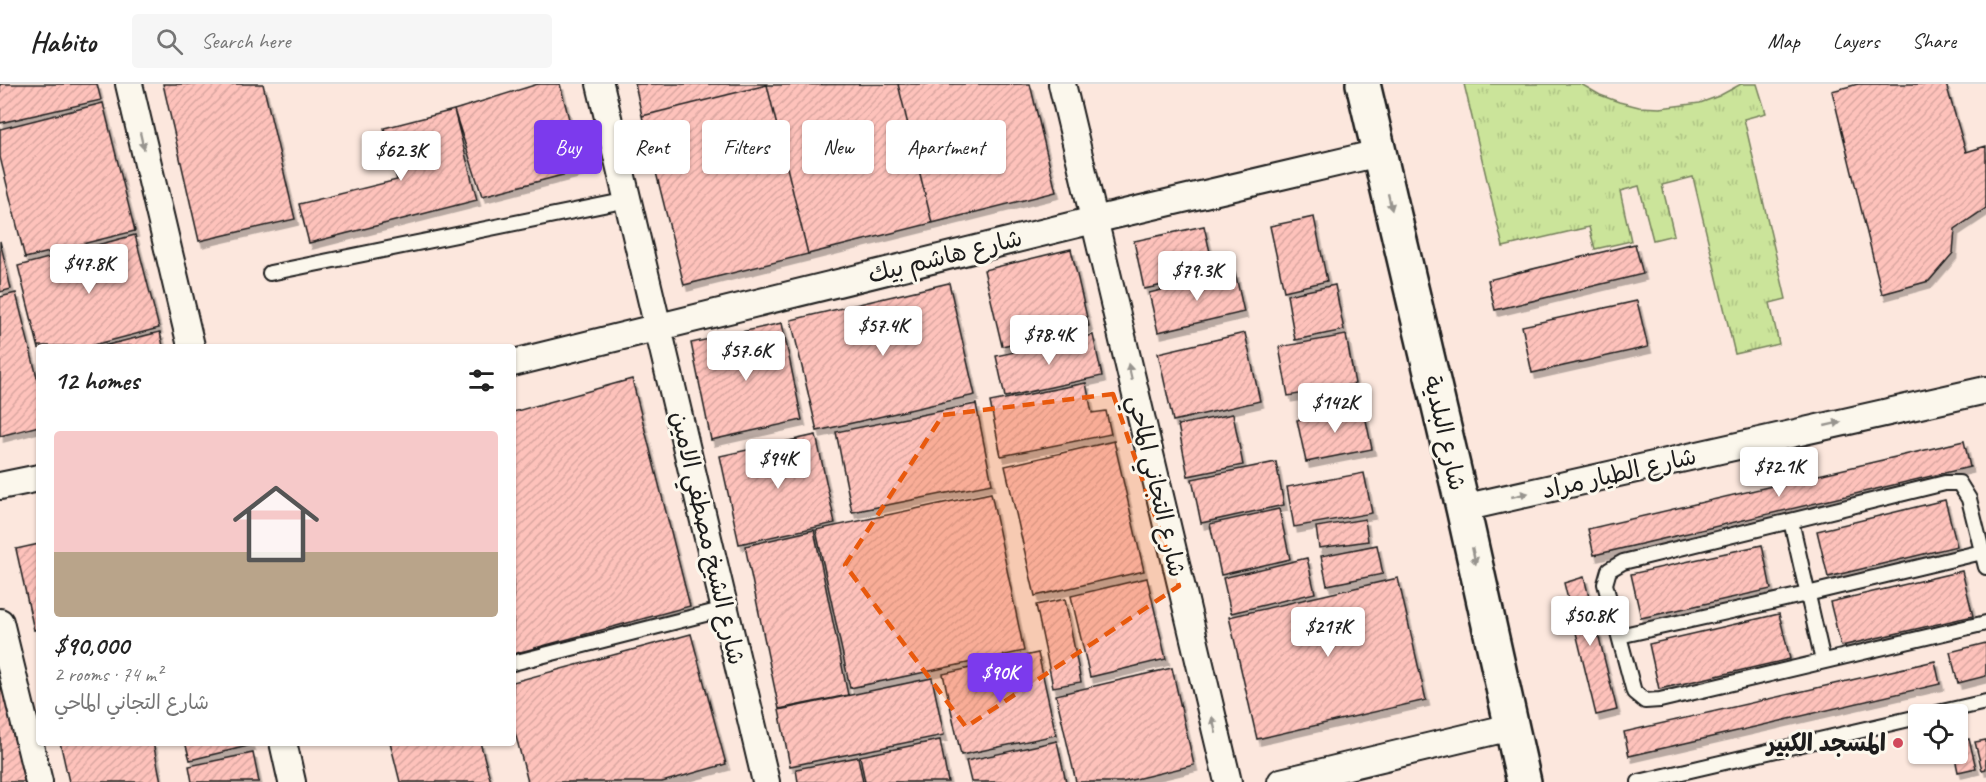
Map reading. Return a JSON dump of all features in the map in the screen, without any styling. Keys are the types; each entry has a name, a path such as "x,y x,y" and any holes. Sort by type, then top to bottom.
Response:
{"street":[{"path":"129,84 191,344"},
{"name":"شارع الشيخ مصطفي الامين","path":"600,84 766,782"},
{"name":"شارع التجاني الماحي","path":"1062,84 1228,782"},
{"name":"شارع البلدية","path":"1364,84 1524,782"},
{"name":"شارع هاشم بيك","path":"516,362 1094,220 1379,153"},
{"name":"شارع الطيار مراد","path":"1463,508 1986,390"},
{"path":"0,486 36,479"},
{"path":"0,622 39,782"},
{"path":"1281,782 1511,727"},
{"path":"284,746 292,782"}],"lane":[{"path":"270,273 628,200"},
{"path":"1986,567 1969,499 1959,483 1945,483 1623,562 1609,570 1605,584 1634,692 1645,701 1660,700 1986,623"},
{"path":"1791,521 1823,661"},
{"path":"1619,636 1982,552"},
{"path":"516,662 725,609"},
{"path":"1968,706 1986,702"},
{"path":"1639,782 1908,719"}],"highlighted area":[{"path":"1113,394 1179,586 966,727 845,565 943,415"}],"green space":[{"path":"1464,84 1581,84 1600,95 1619,102 1639,107 1660,108 1700,103 1741,84 1757,84 1766,113 1744,119 1786,299 1770,303 1779,344 1735,354 1693,177 1662,185 1674,235 1653,240 1639,186 1620,191 1631,241 1595,249 1589,227 1503,247"}],"building":[{"path":"0,84 97,84 101,100 0,123"},
{"path":"163,84 263,84 295,219 199,241"},
{"path":"538,84 560,84 569,120 534,120 534,174 567,174 482,196 454,110"},
{"path":"635,84 767,84 767,85 642,116"},
{"path":"898,84 1030,84 1056,192 932,223 920,174 1006,174 1006,120 907,120"},
{"path":"898,84 907,120 886,120 886,174 920,174 932,223 808,254 789,174 790,120 775,120 767,85"},
{"path":"1858,84 1946,84 1966,152 1986,146 1986,208 1955,229 1953,253 1929,281 1882,294 1832,91"},
{"path":"767,85 775,120 702,120 702,174 789,174 808,254 684,285 656,174 690,174 690,120 643,120 642,116"},
{"path":"103,103 135,231 25,258 0,157 0,129"},
{"path":"454,110 477,200 309,243 299,204 397,180 384,128"},
{"path":"1314,217 1327,281 1284,291 1270,226"},
{"path":"1204,226 1215,274 1144,289 1134,241"},
{"path":"135,235 159,328 98,344 38,344 18,266"},
{"path":"0,241 11,289 0,292"},
{"path":"1635,244 1643,274 1495,310 1488,280"},
{"path":"1071,249 1089,326 1002,346 984,270"},
{"path":"1235,272 1244,312 1158,332 1149,293"},
{"path":"949,283 975,395 817,431 791,320"},
{"path":"1335,285 1344,330 1295,340 1287,295"},
{"path":"16,293 36,373 36,427 0,436 0,297"},
{"path":"1637,301 1648,347 1532,373 1522,326"},
{"path":"782,323 802,420 711,440 691,343"},
{"path":"160,332 163,344 111,344"},
{"path":"1245,333 1260,401 1173,421 1158,353"},
{"path":"1093,335 1102,376 1005,397 996,356"},
{"path":"1346,335 1355,384 1288,396 1279,347"},
{"path":"632,379 690,606 516,653 516,411"},
{"path":"1086,383 1092,413 1106,411 1111,434 1001,456 990,402"},
{"path":"976,404 992,484 852,512 836,432"},
{"path":"1363,406 1372,449 1306,462 1297,420"},
{"path":"1233,414 1243,465 1188,476 1178,425"},
{"path":"816,435 835,523 739,544 720,456"},
{"path":"1114,441 1144,571 1035,596 1005,466"},
{"path":"1964,441 1970,467 1594,555 1588,529"},
{"path":"1276,462 1284,505 1201,523 1192,479"},
{"path":"1364,473 1372,513 1294,527 1287,487"},
{"path":"991,493 1024,651 850,688 816,530"},
{"path":"1945,500 1957,546 1828,577 1817,531"},
{"path":"1279,509 1290,559 1221,575 1210,524"},
{"path":"1365,519 1368,541 1319,548 1316,527"},
{"path":"814,530 848,695 779,709 745,546"},
{"path":"36,545 36,630 34,630 16,549"},
{"path":"1377,545 1383,574 1327,585 1321,556"},
{"path":"1762,545 1771,589 1641,618 1631,574"},
{"path":"1307,558 1315,593 1231,613 1223,578"},
{"path":"1962,571 1973,616 1841,646 1830,602"},
{"path":"1584,577 1617,710 1596,715 1564,583"},
{"path":"1147,578 1166,659 1090,677 1071,596"},
{"path":"1398,578 1426,700 1257,739 1229,617"},
{"path":"1065,599 1081,682 1053,687 1036,605"},
{"path":"1779,614 1790,659 1659,689 1649,644"},
{"path":"691,634 726,764 662,782 528,782 516,736 516,681"},
{"path":"0,638 32,782 0,782"},
{"path":"1986,643 1986,676 1958,683 1950,652"},
{"path":"1038,653 1056,735 961,755 943,674"},
{"path":"1935,661 1940,684 1629,756 1624,732"},
{"path":"1172,668 1194,765 1123,782 1076,782 1056,695"},
{"path":"932,678 944,735 790,766 779,710"},
{"path":"1968,739 1976,768 1958,772 1956,764 1968,764"},
{"path":"940,740 948,782 865,782 860,756"},
{"path":"1986,740 1986,769 1982,770 1975,742"},
{"path":"1057,741 1066,782 971,782 966,761"},
{"path":"61,746 154,746 161,782 69,782"},
{"path":"186,746 248,746 190,760"},
{"path":"391,746 481,746 491,782 400,782"},
{"path":"253,753 259,782 192,782 189,766"},
{"path":"858,757 863,782 798,782 796,769"}],"place":[{"name":"المسجد الكبير","path":"1898,743"}]}
